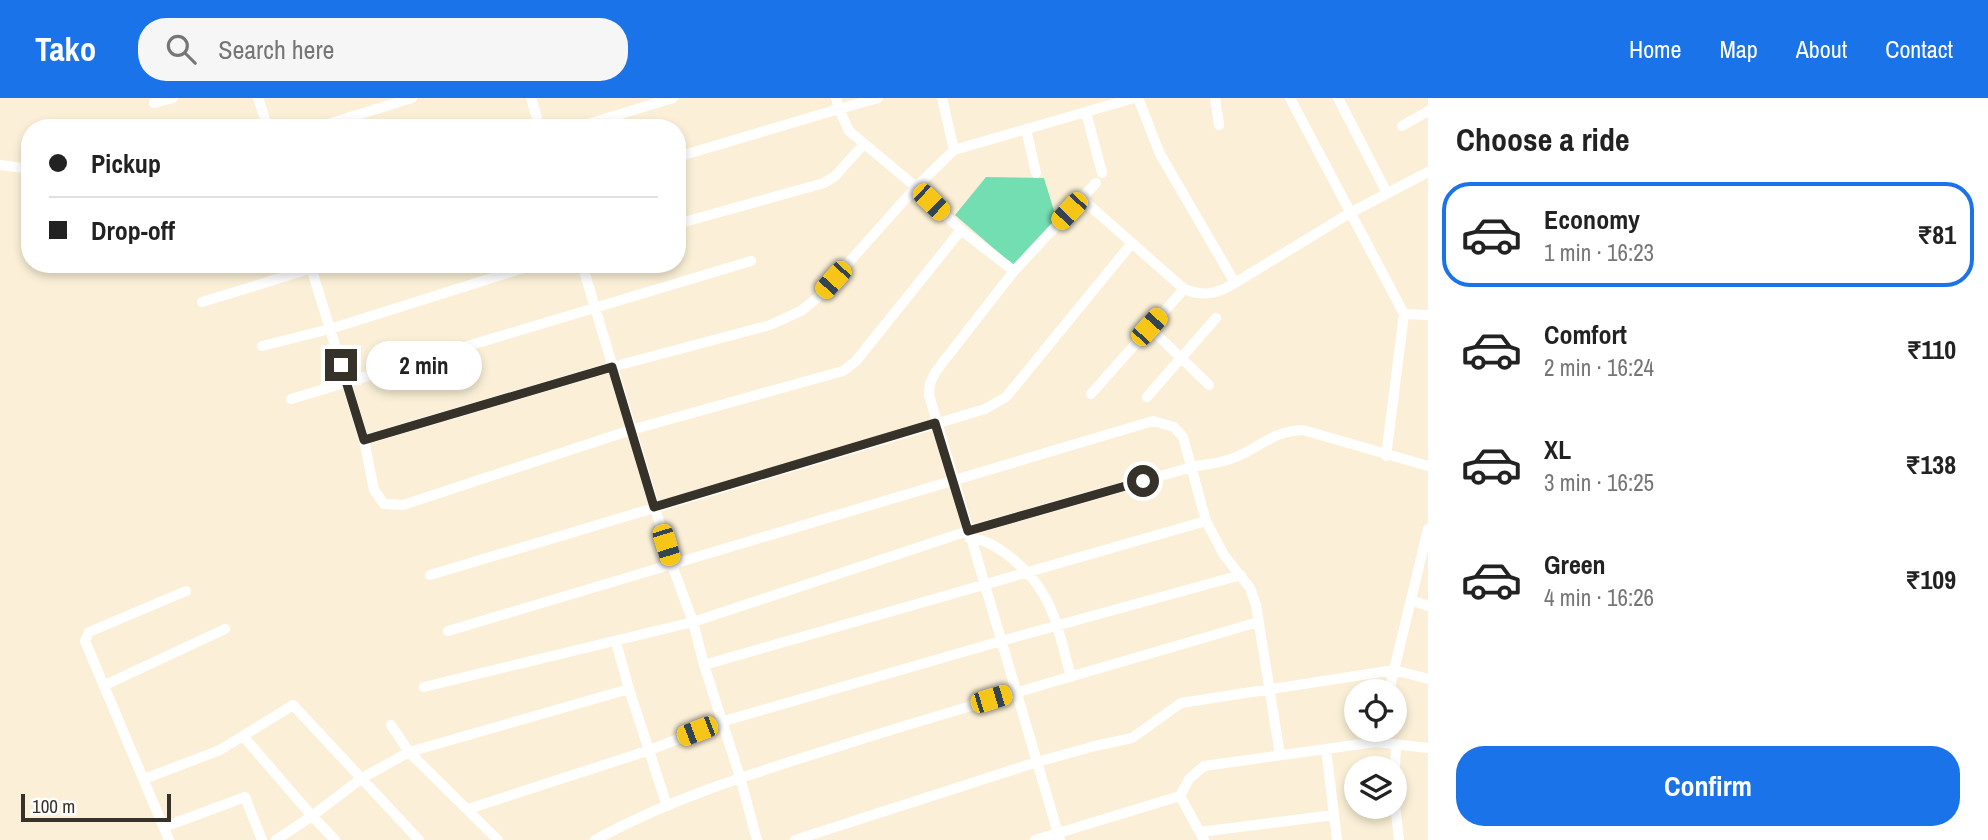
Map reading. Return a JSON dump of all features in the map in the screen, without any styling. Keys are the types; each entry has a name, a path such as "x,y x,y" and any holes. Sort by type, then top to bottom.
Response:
{"street":[{"path":"155,103 173,98"},
{"path":"258,98 265,119"},
{"path":"344,119 412,98"},
{"path":"531,98 537,119"},
{"path":"604,119 673,98"},
{"path":"836,98 849,131 916,187 961,230 1014,271"},
{"path":"686,154 878,98"},
{"path":"942,98 954,149"},
{"path":"364,440 612,367 770,325 801,312 954,149 1136,98 1160,154 1235,283"},
{"path":"1215,98 1219,125"},
{"path":"1290,98 1404,314 1386,456"},
{"path":"1338,98 1387,193"},
{"path":"1402,126 1428,111"},
{"path":"1059,837 935,423 929,395 930,383 936,371 1014,271 1099,178 1086,112"},
{"path":"1026,129 1037,173"},
{"path":"686,221 824,183 835,176 864,144"},
{"path":"0,165 21,168"},
{"path":"1081,198 1184,289 1213,294 1350,213 1428,172"},
{"path":"312,273 364,440 377,497 384,504 392,506 403,505 631,430 843,371 856,361 961,230"},
{"path":"430,575 985,410 1006,397 1132,243"},
{"path":"291,400 751,261"},
{"path":"202,302 291,273"},
{"path":"262,346 330,328 507,273"},
{"path":"584,273 672,565 693,622 757,840"},
{"path":"1091,394 1184,289"},
{"path":"1404,314 1428,315"},
{"path":"1147,397 1216,318"},
{"path":"1149,327 1209,385"},
{"path":"448,631 1153,421 1166,423 1183,437 1206,521 1224,555 1251,588 1280,755"},
{"path":"424,687 693,622 1192,467 1229,460 1287,430 1303,430 1428,466"},
{"path":"704,665 1206,521"},
{"path":"1392,679 1428,529"},
{"path":"969,535 997,547 1027,571 1038,584 1051,606 1071,677"},
{"path":"468,809 650,750 721,722 1241,575"},
{"path":"169,840 85,641 86,636 186,591"},
{"path":"1411,600 1428,606"},
{"path":"601,838 667,806 740,777 1016,692 1258,622"},
{"path":"105,685 225,629"},
{"path":"616,642 667,806"},
{"path":"795,840 1037,762 1132,738 1181,703 1394,670 1428,679"},
{"path":"276,840 362,778 409,752 629,689"},
{"path":"144,779 220,750 293,705 419,840"},
{"path":"391,725 409,752 498,840"},
{"path":"243,736 335,840"},
{"path":"1035,840 1059,837 1180,796 1189,779 1204,766 1376,742 1428,748"},
{"path":"1396,745 1396,756"},
{"path":"1326,749 1337,840"},
{"path":"1180,796 1202,836 1334,815"},
{"path":"164,827 244,797 262,840"},
{"path":"1397,819 1399,840"}],"green space":[{"path":"986,177 1044,178 1058,224 1013,265 955,215"}],"route":[{"path":"341,365 364,440 612,367 654,507 935,423 968,531 1143,481"}]}
